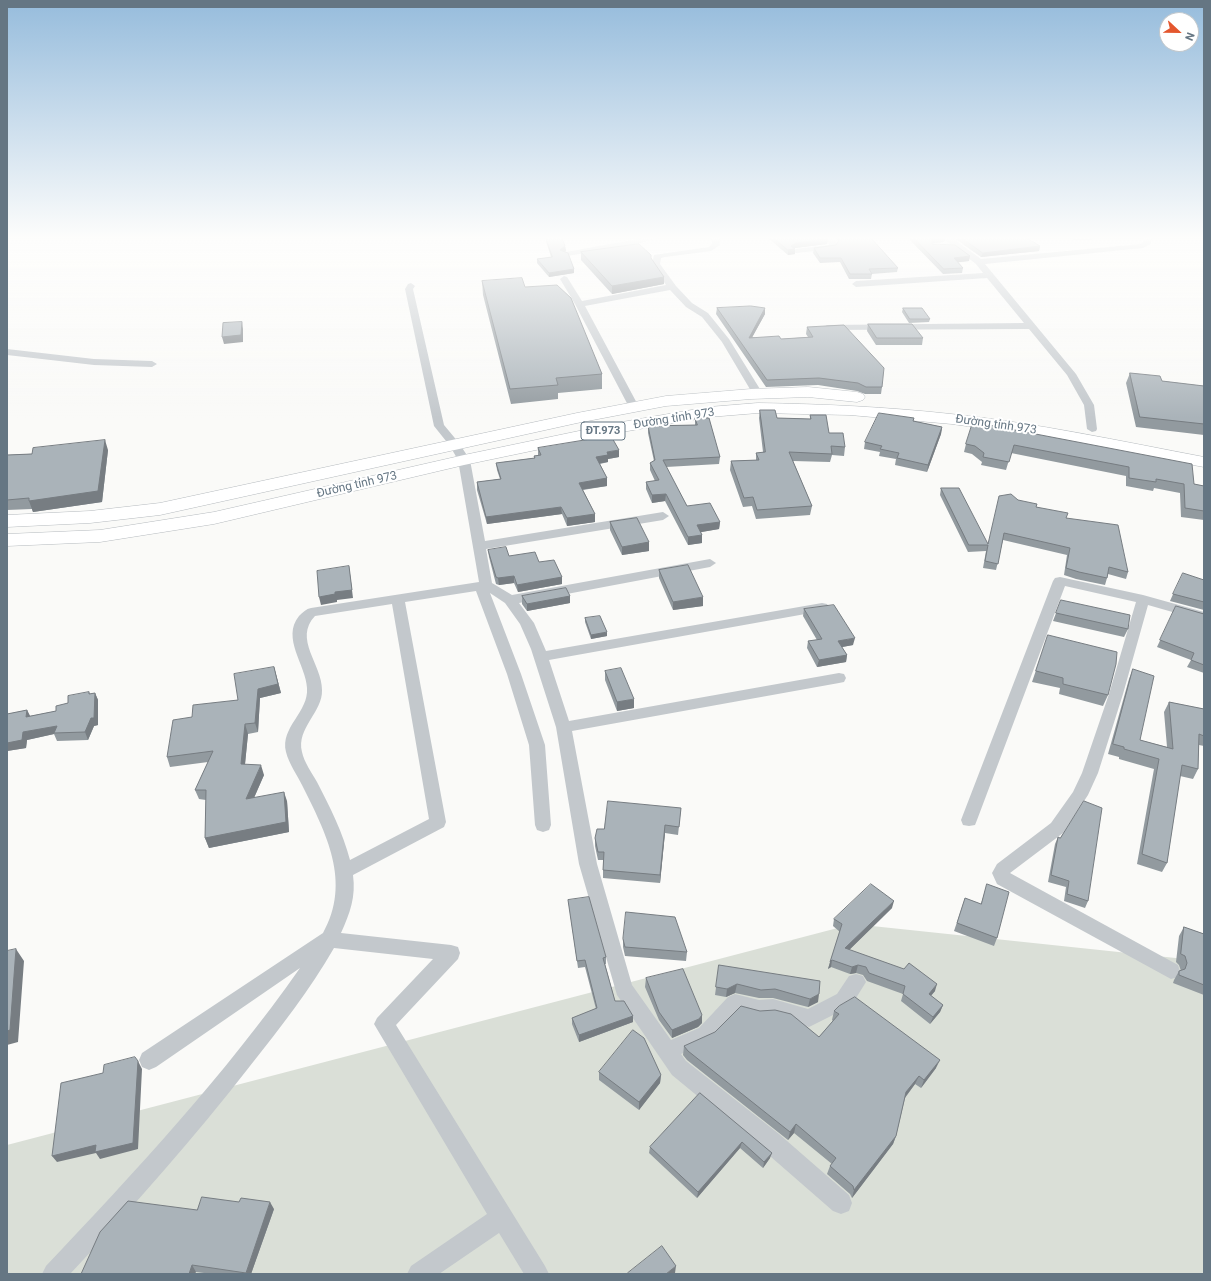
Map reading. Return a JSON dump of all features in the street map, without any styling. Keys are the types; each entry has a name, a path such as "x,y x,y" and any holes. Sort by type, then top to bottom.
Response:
{"main road":[{"name":"Đường tỉnh 973","path":"7,521 90,517 160,509 634,407 666,401 758,394 808,392 959,408 1204,462"},
{"name":"Đường tỉnh 973","path":"7,540 100,536 214,518 464,460 622,427 709,412 758,408 850,410 1068,431 1092,429 1204,451"}],"street":[{"path":"411,298 439,426 455,445 464,460 480,546 484,586 536,745 543,825"},
{"path":"576,298 634,407"},
{"path":"580,304 613,298"},
{"path":"683,298 689,305 705,315 726,341 758,394"},
{"path":"1009,298 1071,374 1089,405 1092,429"},
{"path":"827,328 1032,326"},
{"path":"7,352 94,362 152,364"},
{"path":"480,546 663,516"},
{"path":"510,600 710,562"},
{"path":"970,820 1060,581 1143,599 1204,617"},
{"path":"54,1274 149,1173 207,1105 319,957 343,906 346,889 344,872 335,840 294,752 292,740 296,728 313,701 315,691 314,682 300,641 300,627 303,618 311,612 484,586 510,600 527,623 540,657 564,727 588,864 624,990 679,1068 771,1142 841,1203"},
{"path":"344,872 438,822 398,599"},
{"path":"1143,599 1116,694 1090,773 1080,795 1057,828 1003,869 1001,873 1003,880 1171,972"},
{"path":"540,657 822,607"},
{"path":"564,727 839,678"},
{"path":"149,1060 328,939 451,953 384,1024 537,1274"},
{"path":"667,1051 706,1034 735,1003 759,1009 773,1008 809,1018 844,1000 856,982"},
{"path":"419,1274 502,1217"}],"shaded area":[{"path":"853,924 1204,961 1204,1274 7,1274 7,1145"}],"building":[{"path":"486,298 571,298 602,374 556,378 558,385 510,389"},
{"path":"751,306 765,308 749,338 779,336 781,339 813,337 807,327 844,325 884,368 882,387 866,387 858,383 819,378 767,380 717,308"},
{"path":"903,308 922,308 930,319 910,319"},
{"path":"242,322 241,335 222,337 223,323"},
{"path":"868,324 912,324 923,338 877,338"},
{"path":"1130,373 1160,376 1162,381 1204,386 1204,424 1140,417"},
{"path":"760,410 775,410 777,418 811,419 810,415 826,415 829,433 843,433 845,447 831,446 832,454 789,452 812,506 757,510 753,497 744,498 731,461 759,460 756,453 765,452"},
{"path":"879,413 914,418 913,421 942,427 928,465 897,458 899,453 880,449 882,446 865,442"},
{"path":"695,418 709,418 720,457 663,460 687,506 710,503 720,522 697,525 702,535 688,537 666,494 652,495 646,482 659,480 650,463 655,460 648,426 697,425"},
{"path":"973,422 1192,464 1194,484 1204,486 1204,511 1185,508 1184,484 1156,479 1156,482 1129,478 1129,467 1014,445 1009,462 983,457 984,453 975,446 966,444"},
{"path":"611,436 619,450 607,452 608,455 596,457 607,478 579,483 595,514 567,518 561,507 486,517 477,482 501,479 496,463 535,458 534,456 541,455 538,448"},
{"path":"105,440 98,491 29,501 29,498 7,500 7,455 32,454 33,448"},
{"path":"941,488 959,488 988,544 999,496 1011,494 1018,500 1037,504 1036,507 1068,513 1066,518 1118,525 1128,572 1109,567 1107,578 1066,568 1070,548 1004,533 998,564 985,561 988,545 969,545"},
{"path":"637,518 649,542 622,547 610,522"},
{"path":"506,547 509,556 535,552 539,562 554,560 562,577 517,585 514,576 496,577 488,550"},
{"path":"688,565 703,597 673,602 659,570"},
{"path":"349,566 352,590 335,592 335,594 319,597 317,571"},
{"path":"1183,573 1204,580 1204,602 1173,594"},
{"path":"566,588 570,596 527,604 522,596"},
{"path":"1061,600 1130,615 1128,629 1056,613"},
{"path":"834,605 855,638 838,641 847,655 819,660 808,641 822,639 804,609"},
{"path":"1176,606 1204,614 1204,665 1191,660 1194,653 1160,640"},
{"path":"600,616 607,632 591,635 585,618"},
{"path":"1048,635 1117,652 1116,664 1108,695 1063,684 1063,678 1036,671"},
{"path":"274,667 278,684 258,689 255,723 245,724 241,764 261,765 246,799 284,792 286,822 205,838 206,790 195,790 213,751 167,757 173,720 192,717 193,705 238,700 234,674"},
{"path":"621,668 634,699 617,702 605,671"},
{"path":"1133,669 1154,676 1140,740 1173,749 1169,702 1204,709 1204,736 1199,734 1198,769 1182,765 1167,863 1142,854 1159,759 1124,749 1124,747 1113,744"},
{"path":"89,692 89,694 95,693 94,718 91,718 85,732 54,733 57,726 23,732 22,740 7,743 7,714 27,710 26,717 56,711 56,706 68,703 68,696"},
{"path":"608,801 681,808 679,827 665,825 660,875 603,870 604,852 598,852 595,838 597,829 604,829"},
{"path":"1084,801 1102,808 1088,901 1067,894 1069,881 1051,875 1058,837 1060,838"},
{"path":"871,884 894,901 845,948 904,969 909,963 937,984 929,994 943,1005 933,1017 903,994 905,986 869,973 866,967 858,965 852,967 832,960 830,962 842,924 834,919"},
{"path":"987,884 1009,892 997,938 957,923 965,898 981,904"},
{"path":"589,897 606,957 603,958 615,1001 624,1001 633,1016 579,1035 572,1018 597,1008 585,960 577,961 568,900"},
{"path":"626,912 675,917 687,952 625,947 623,939"},
{"path":"1184,927 1204,934 1204,985 1179,975 1179,971 1185,969 1187,963 1185,956 1181,954"},
{"path":"16,949 10,1030 7,1031 7,951"},
{"path":"719,965 820,981 819,994 810,999 775,989 761,990 737,984 727,989 716,987"},
{"path":"683,969 702,1015 699,1019 672,1030 659,1012 646,978"},
{"path":"855,997 940,1060 924,1080 919,1076 906,1092 896,1136 854,1190 853,1186 830,1166 836,1158 796,1124 790,1132 688,1051 684,1046 715,1032 741,1006 760,1011 775,1010 791,1014 819,1037 839,1014 834,1011 839,1006"},
{"path":"633,1030 644,1038 661,1075 639,1102 599,1072"},
{"path":"135,1057 138,1061 133,1143 95,1152 96,1145 52,1156 61,1083 103,1073 104,1065"},
{"path":"700,1093 772,1153 764,1162 742,1142 698,1192 650,1147"},
{"path":"202,1197 239,1202 241,1198 270,1202 246,1273 192,1265 189,1274 81,1274 100,1232 128,1201 197,1210"},
{"path":"662,1246 676,1266 666,1274 628,1273"}]}
